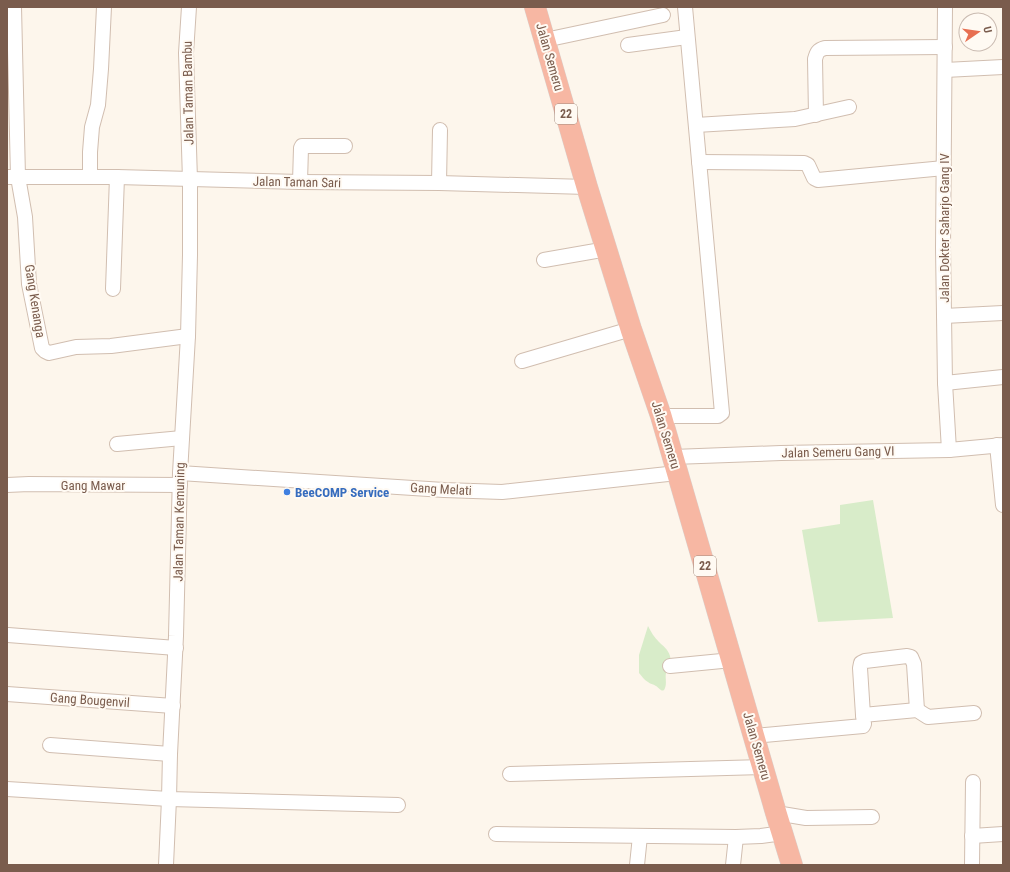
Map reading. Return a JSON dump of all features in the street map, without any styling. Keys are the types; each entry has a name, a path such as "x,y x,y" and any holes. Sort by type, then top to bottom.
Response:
{"highway":[{"name":"Jalan Semeru","path":"535,7 587,187 661,416 792,865"}],"street":[{"path":"12,177 14,7"},
{"path":"90,177 92,126 98,105 104,7"},
{"name":"Jalan Taman Bambu","path":"189,7 186,53 190,180"},
{"path":"661,416 718,416 722,413 685,7"},
{"name":"Jalan Dokter Saharjo Gang IV","path":"945,7 943,247 945,383 949,450"},
{"path":"545,40 663,15"},
{"path":"628,45 688,37"},
{"path":"816,115 815,59 817,52 820,49 945,47"},
{"path":"945,70 1003,67"},
{"path":"696,125 795,120 849,107"},
{"path":"439,183 440,130"},
{"path":"300,182 302,146 346,146"},
{"path":"699,162 804,163 808,165 814,178 818,180 944,168"},
{"name":"Jalan Taman Sari","path":"12,177 117,177 190,180 439,183 587,187"},
{"name":"Gang Kenanga","path":"12,177 25,217 29,284 42,348 45,351 49,353 76,347 111,346 188,336"},
{"path":"113,289 117,177"},
{"name":"Jalan Taman Kemuning","path":"166,865 176,648 180,479 188,336 190,180"},
{"path":"544,260 607,249"},
{"path":"944,316 1003,313"},
{"path":"522,361 632,329"},
{"path":"945,383 1003,377"},
{"path":"117,444 182,438"},
{"path":"1000,445 1003,505"},
{"name":"Jalan Semeru Gang VI","path":"675,465 781,453 949,450 1000,445"},
{"name":"Gang Melati","path":"180,479 502,492 675,465"},
{"name":"Gang Mawar","path":"7,485 180,479"},
{"path":"8,635 176,648"},
{"path":"754,736 863,726 864,715 860,668 861,663 865,661 907,656 911,657 914,664 917,710"},
{"path":"670,666 732,660"},
{"name":"Gang Bougenvil","path":"7,694 173,706"},
{"path":"864,715 917,710 928,717 974,713"},
{"path":"50,745 170,754"},
{"path":"510,774 763,767"},
{"path":"972,865 973,782"},
{"path":"7,789 169,799 398,805"},
{"path":"776,813 806,818 872,817"},
{"path":"496,834 736,837 783,833"},
{"path":"972,836 1003,834"},
{"path":"637,865 640,836"},
{"path":"733,865 736,837"}],"green space":[{"path":"873,500 893,618 818,622 802,530 840,524 840,505"},
{"path":"648,626 670,656 666,675 666,686 664,690 661,690 644,679 639,673 639,655"}],"place":[{"name":"BeeCOMP Service","path":"287,492"}]}
